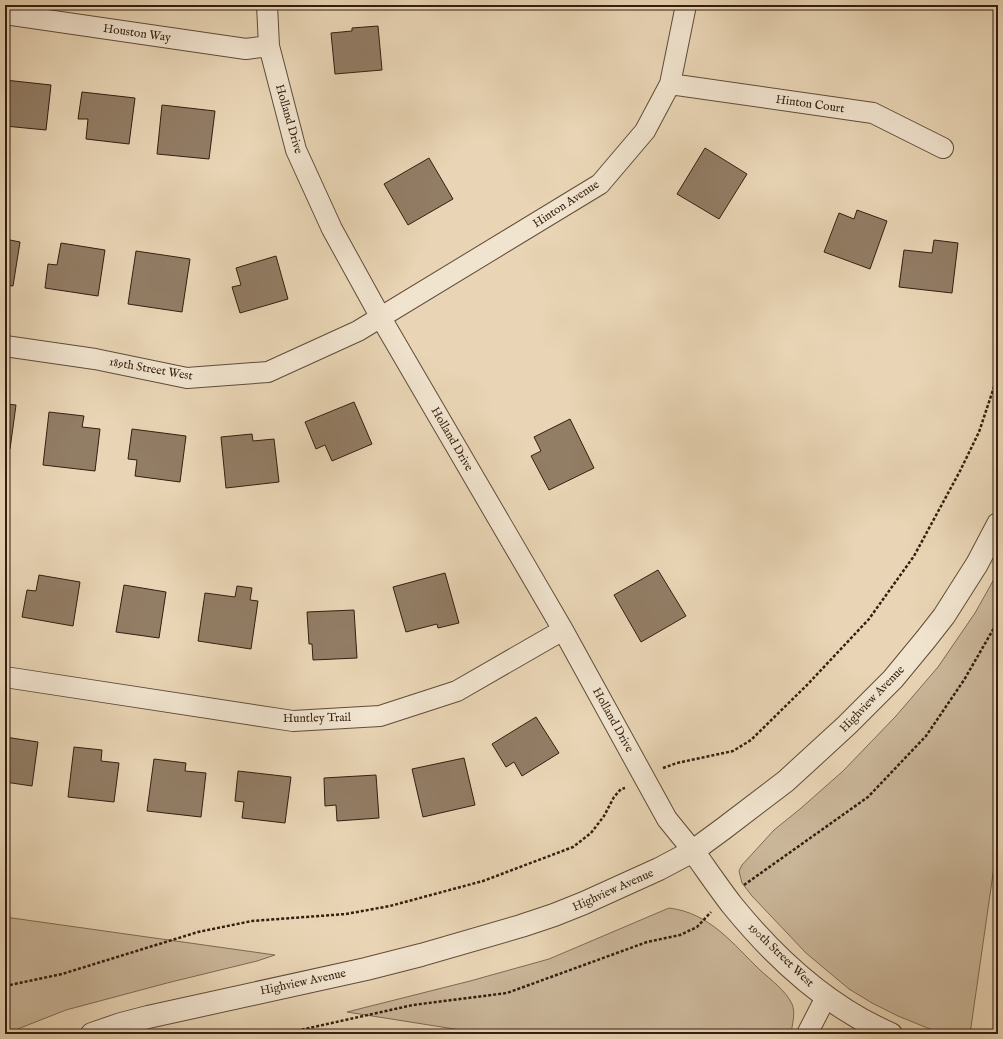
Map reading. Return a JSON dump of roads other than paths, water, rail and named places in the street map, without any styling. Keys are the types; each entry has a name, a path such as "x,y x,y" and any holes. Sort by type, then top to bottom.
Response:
{"street":[{"name":"Holland Drive","path":"267,5 269,46 296,150 332,229 381,318 563,630 667,819 692,850"},
{"name":"Hinton Avenue","path":"381,318 600,184 645,131 670,84 686,5"},
{"name":"Houston Way","path":"5,14 246,49 269,46"},
{"name":"Hinton Court","path":"670,84 873,113 943,148"},
{"name":"189th Street West","path":"5,346 95,359 187,378 268,372 358,331 381,318"},
{"name":"Highview Avenue","path":"92,1034 148,1017 366,969 514,928 554,915 584,903 659,869 692,850 786,781 847,725 893,679 944,616 977,564 998,524"},
{"name":"Huntley Trail","path":"5,677 293,721 380,716 457,691 563,630"},
{"name":"190th Street West","path":"692,850 732,905 776,953 826,997 891,1034"},
{"path":"807,1034 826,997"}]}
